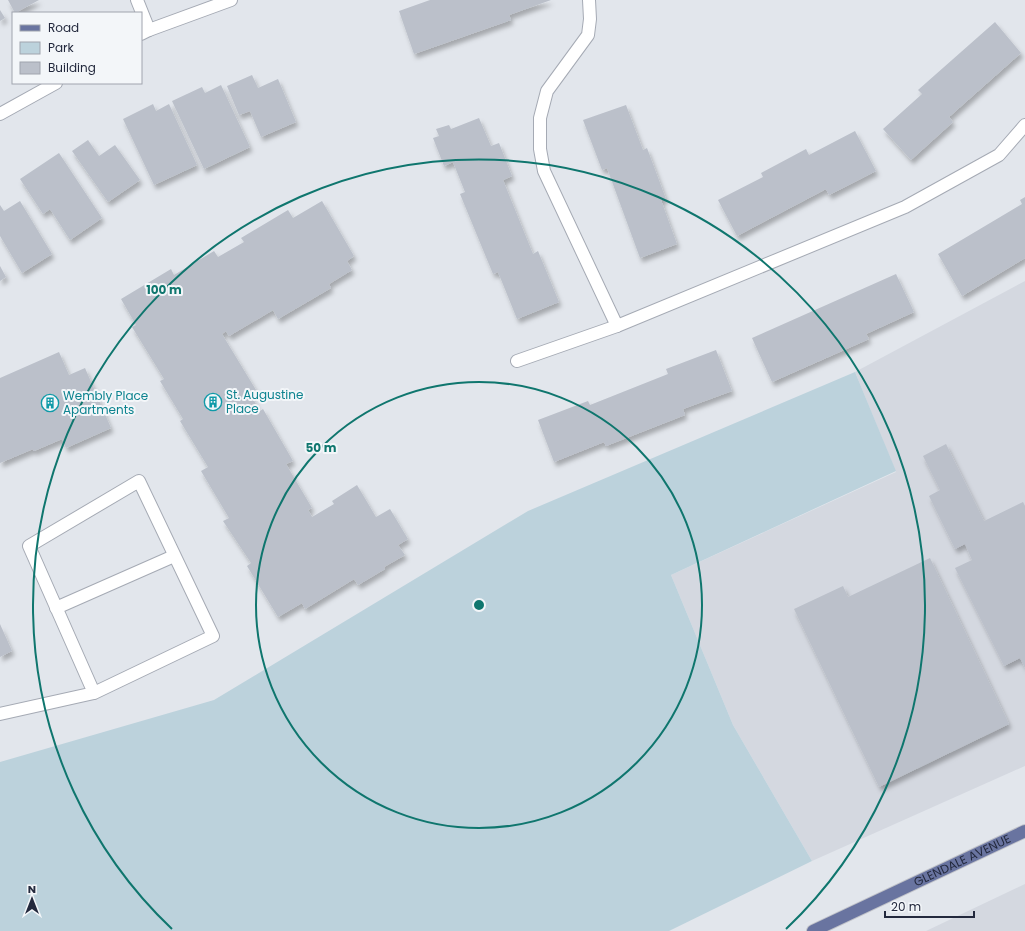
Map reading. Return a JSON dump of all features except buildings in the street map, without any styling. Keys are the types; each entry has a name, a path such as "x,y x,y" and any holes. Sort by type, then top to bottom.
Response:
{"main road":[{"name":"GLENDALE AVENUE","path":"813,931 1025,831"}],"street":[{"path":"137,0 140,12"},
{"path":"142,20 145,32 231,0"},
{"path":"589,0 590,19 588,35 547,91 540,118 540,149 544,171 617,326"},
{"path":"0,114 54,84"},
{"path":"517,361 617,326 905,207 999,155 1025,126"},
{"path":"0,714 94,694 213,636 139,481 29,546 94,694"},
{"path":"56,608 174,556"}],"shaded area":[{"path":"1025,281 1025,766 812,861 733,725 671,575 896,472 855,372"},
{"path":"1025,884 1025,931 926,931"}],"green space":[{"path":"855,372 896,471 671,575 733,725 812,861 669,931 0,931 0,762 214,700 528,511"}],"place":[{"name":"St. Augustine Place","path":"213,402"},
{"name":"Wembly Place Apartments","path":"50,403"}]}
